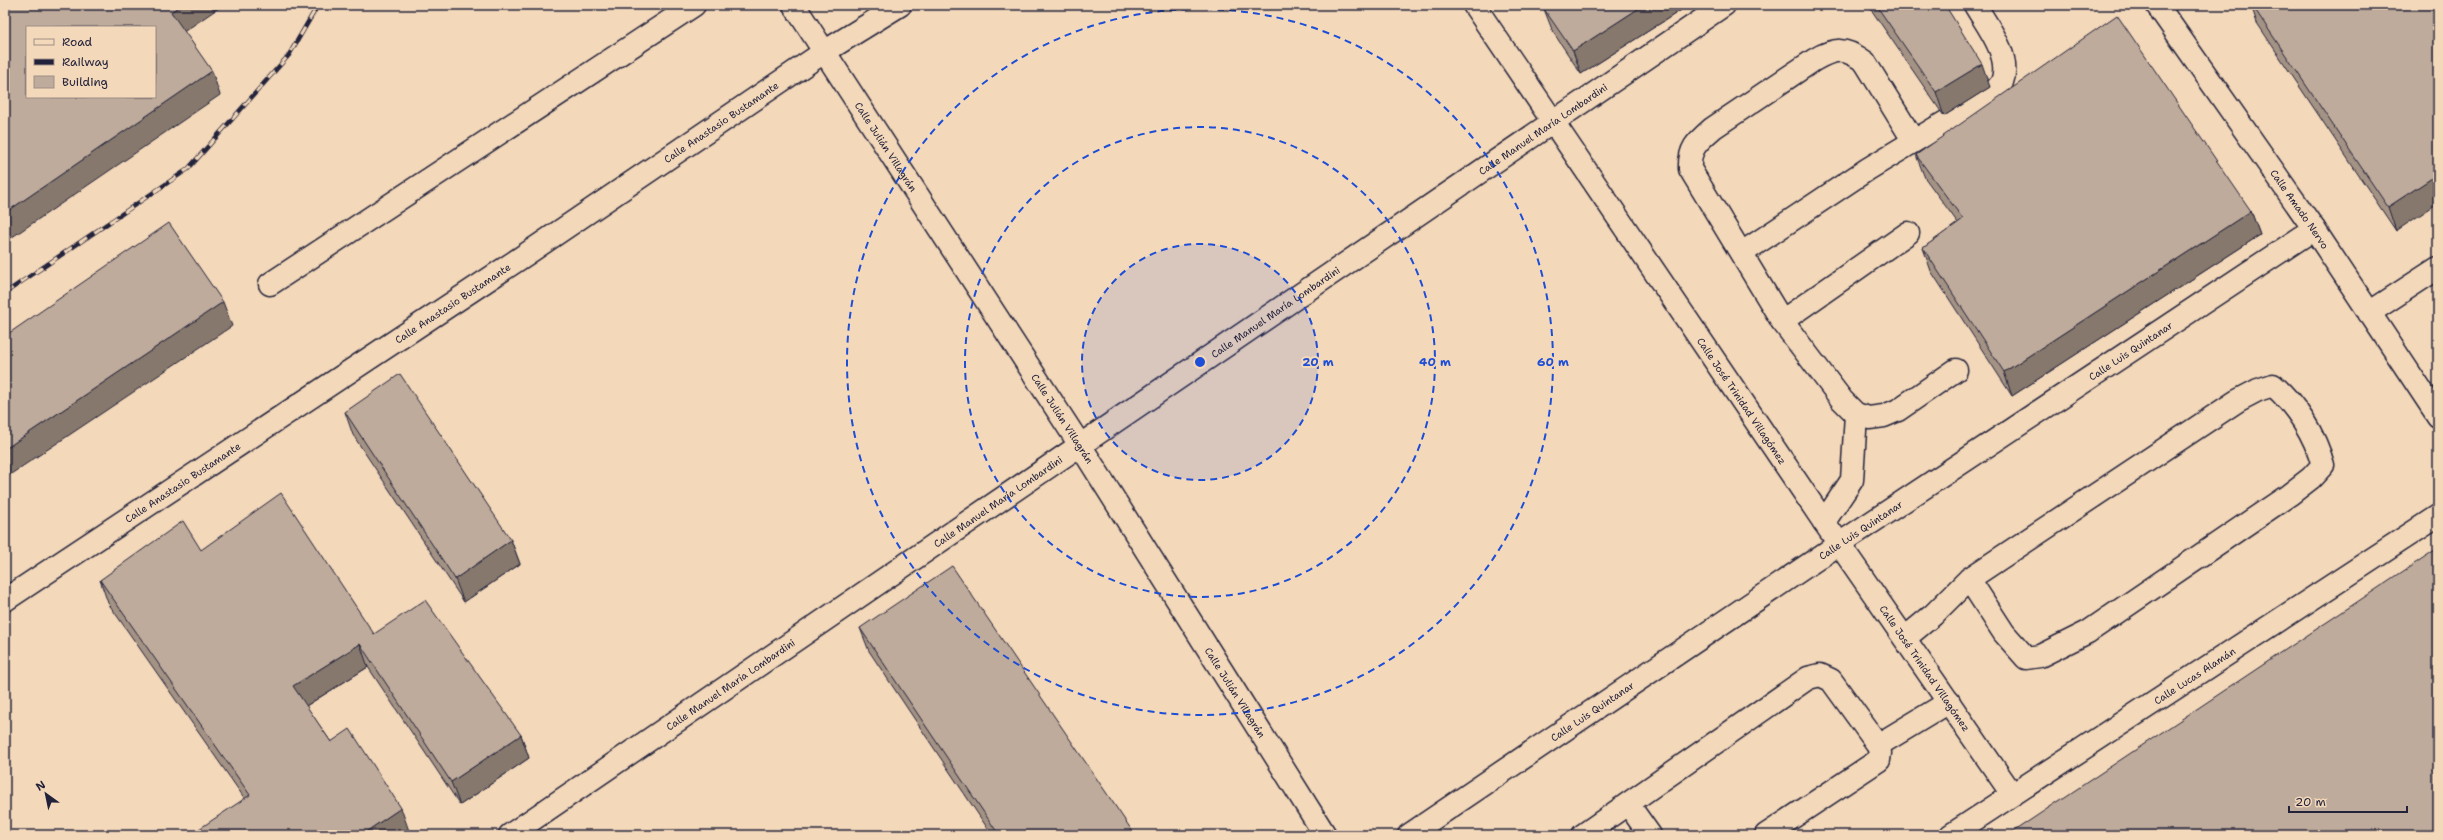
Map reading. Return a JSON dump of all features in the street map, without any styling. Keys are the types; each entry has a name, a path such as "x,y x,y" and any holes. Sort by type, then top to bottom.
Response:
{"street":[{"path":"270,284 694,5"},
{"name":"Calle Julián Villagrán","path":"794,5 1080,445 1325,835"},
{"name":"Calle Anastasio Bustamante","path":"5,600 519,259 824,52 900,5"},
{"name":"Calle José Trinidad Villagómez","path":"1474,5 1839,544 1906,638 2012,794"},
{"name":"Calle Manuel María Lombardini","path":"510,835 1724,5"},
{"path":"1742,253 1913,140 1992,94 2002,83 2005,66 1998,46 1975,5"},
{"name":"Calle Amado Nervo","path":"2157,5 2314,229 2438,416"},
{"path":"1913,140 1865,62 1853,53 1841,50 1826,53 1814,60 1713,128 1698,141 1689,155 1690,169 1782,321 1856,414 1869,418 1884,416 1898,410 1956,370"},
{"name":"Calle Luis Quintanar","path":"1409,835 1839,544 2314,229"},
{"path":"1782,321 1908,233"},
{"path":"2369,313 2438,268"},
{"path":"1906,638 1933,615 1969,579 2211,418 2258,390 2273,385 2285,396 2319,451 2322,465 2311,478 2289,495 2088,632 2040,656 2026,658 2015,648 1969,579"},
{"path":"1824,522 1852,480 1856,414"},
{"name":"Calle Lucas Alamán","path":"1951,835 2438,516"},
{"path":"1582,835 1808,678 1820,675 1830,680 1878,745 1880,753 1879,760 1766,835"},
{"path":"1878,745 1949,702"},
{"path":"1628,804 1650,835"}],"building":[{"path":"5,5 181,5 171,12 212,71 5,213"},
{"path":"1550,5 1644,5 1573,51 1544,9"},
{"path":"1876,5 1945,5 1982,64 1936,92"},
{"path":"2252,5 2438,5 2438,174 2388,207"},
{"path":"2117,15 2251,211 2004,372 1923,248 1963,219 1916,155"},
{"path":"169,223 223,302 5,449 5,336"},
{"path":"400,374 511,540 455,579 345,412"},
{"path":"281,493 374,634 425,600 521,735 451,782 360,644 293,686 331,742 350,729 401,808 361,835 190,835 250,795 100,580 183,521 201,550"},
{"path":"2438,548 2438,835 2008,835"},
{"path":"952,566 1135,835 999,835 860,628"}],"railway":[{"path":"5,293 188,169 289,55 318,5"}]}
